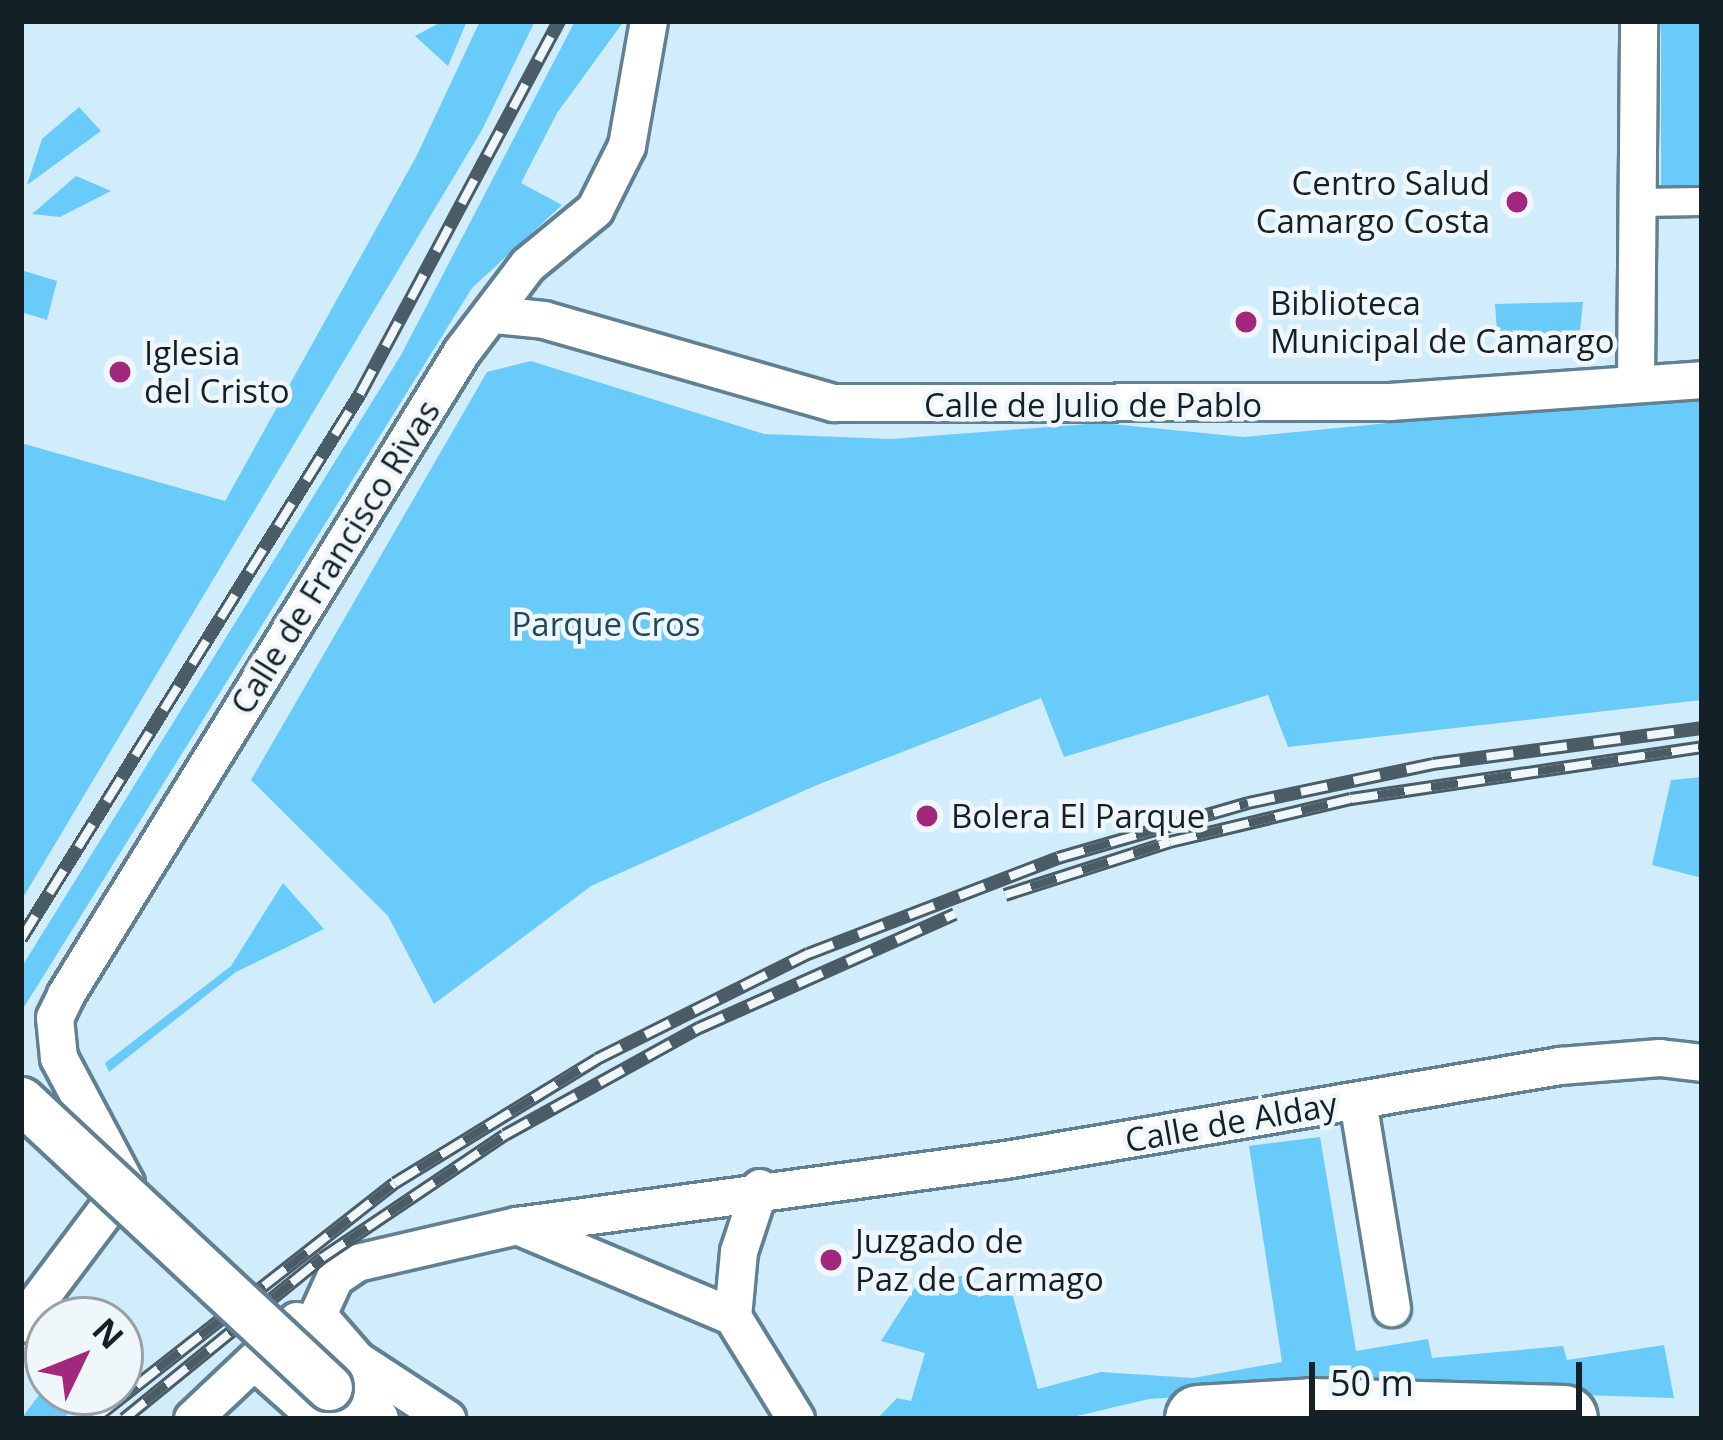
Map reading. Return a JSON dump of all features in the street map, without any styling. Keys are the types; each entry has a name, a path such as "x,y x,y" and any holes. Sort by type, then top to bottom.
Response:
{"highway":[{"path":"1199,1419 1312,1412 1564,1419"}],"street":[{"name":"Calle de Francisco Rivas","path":"21,1324 127,1184 82,1112 59,1058 55,1018 66,995 451,368 528,266 595,210 626,146 649,21"},
{"path":"1636,382 1639,21"},
{"path":"1637,202 1702,201"},
{"name":"Calle de Julio de Pablo","path":"495,315 544,320 834,403 1390,402 1702,380"},
{"name":"Calle de Alday","path":"318,1315 335,1278 357,1263 517,1226 760,1188 1006,1160 1608,1060 1702,1064"},
{"path":"21,1100 335,1408"},
{"path":"1358,1101 1392,1308"},
{"path":"733,1317 740,1252 760,1188"},
{"path":"517,1226 733,1317 796,1419"},
{"path":"193,1419 299,1319 318,1315 357,1360 447,1419"},
{"path":"255,1362 335,1408 375,1419"}],"green space":[{"path":"443,21 467,21 448,66 415,36"},
{"path":"480,21 535,21 483,128 21,901 21,443 225,501 416,157"},
{"path":"575,21 624,21 557,113 521,183 562,205 472,288 21,1012 21,968 401,355"},
{"path":"1661,21 1702,21 1702,185 1661,185"},
{"path":"79,107 101,131 27,185 42,139"},
{"path":"76,176 111,191 60,217 32,214"},
{"path":"21,270 57,281 47,320 21,312"},
{"path":"1583,302 1579,339 1498,346 1495,304"},
{"name":"Parque Cros","path":"531,361 764,434 891,439 1101,423 1244,437 1637,399 1702,400 1702,700 1288,747 1268,695 1064,757 1041,698 817,785 591,886 434,1004 388,916 251,780 487,372"},
{"path":"1702,777 1702,878 1652,865 1671,780"},
{"path":"283,883 324,929 236,972 109,1072 105,1063 231,966"},
{"path":"1320,1137 1356,1351 1428,1339 1432,1358 1563,1346 1567,1360 1664,1345 1674,1398 1346,1387 1149,1399 1064,1419 877,1419 897,1398 911,1401 925,1353 881,1341 923,1275 925,1282 973,1274 978,1297 1011,1289 1038,1389 1101,1372 1193,1378 1282,1362 1249,1146"},
{"path":"24,1415 65,1416 62,1419 21,1419"}],"railway":[{"path":"21,939 360,394 559,21"},
{"path":"94,1419 395,1183 597,1059 808,954 1058,858 1248,803 1433,764 1702,728"},
{"path":"1005,895 1170,842 1351,799 1702,747"},
{"path":"124,1419 322,1258 505,1135 699,1028 955,914"}],"place":[{"name":"Centro Salud Camargo Costa","path":"1517,202"},
{"name":"Biblioteca Municipal de Camargo","path":"1246,322"},
{"name":"Iglesia del Cristo","path":"120,372"},
{"name":"Bolera El Parque","path":"927,816"},
{"name":"Juzgado de Paz de Carmago","path":"831,1260"}]}
